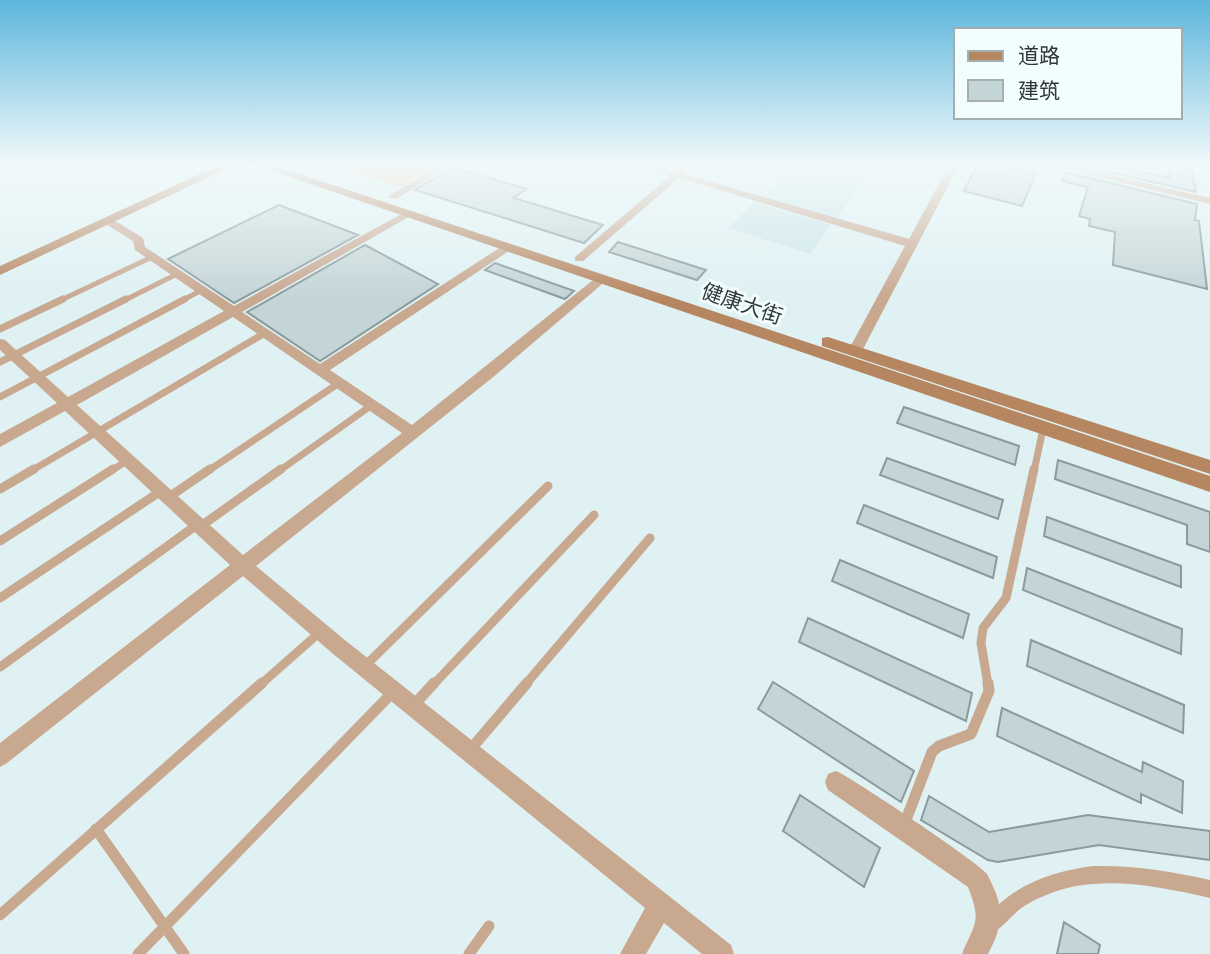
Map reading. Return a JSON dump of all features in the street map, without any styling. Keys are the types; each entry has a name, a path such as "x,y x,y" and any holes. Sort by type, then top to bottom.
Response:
{"main road":[{"path":"0,265 121,210"},
{"path":"0,271 133,210"},
{"name":"健康大街","path":"395,210 1210,484"},
{"name":"健康大街","path":"429,210 1210,467"}],"street":[{"path":"579,259 637,210"},
{"path":"795,210 912,244"},
{"path":"855,351 930,210"},
{"path":"0,441 409,214"},
{"path":"108,221 139,240 139,248 413,433"},
{"path":"320,370 508,247"},
{"path":"0,756 413,433 602,279"},
{"path":"5,353 38,377 243,566 320,631 722,954"},
{"path":"836,782 977,879 988,907 989,927"},
{"path":"974,954 989,927 1007,905 1042,884 1085,874 1125,875 1210,889"},
{"path":"632,954 661,904"}],"lane":[{"path":"0,329 152,257"},
{"path":"5,353 177,274"},
{"path":"0,397 202,290"},
{"path":"0,489 265,333"},
{"path":"0,598 339,383"},
{"path":"0,667 372,405"},
{"path":"902,828 932,752 939,746 971,734 982,715 989,691 981,643 983,628 1006,598 1043,429"},
{"path":"0,541 128,460"},
{"path":"364,667 548,486"},
{"path":"413,706 594,515"},
{"path":"470,750 650,538"},
{"path":"0,915 320,631"},
{"path":"138,954 394,691"},
{"path":"96,829 184,954"},
{"path":"469,954 489,926"}],"shaded area":[{"path":"747,210 779,210 831,225 810,254 729,228"},
{"path":"808,210 843,210 837,218"}],"building":[{"path":"270,210 291,210 358,235 234,303 168,259"},
{"path":"477,210 552,210 603,225 584,243"},
{"path":"1081,210 1196,210 1195,220 1199,221 1207,289 1113,265 1115,232 1089,226 1090,219 1079,216"},
{"path":"618,242 706,270 697,280 609,252"},
{"path":"365,245 438,284 320,361 247,312"},
{"path":"495,263 574,291 565,299 485,270"},
{"path":"904,407 1019,446 1015,465 897,423"},
{"path":"887,458 1003,500 998,519 880,475"},
{"path":"1058,460 1210,512 1210,552 1187,544 1187,525 1055,479"},
{"path":"864,505 997,557 993,578 857,523"},
{"path":"1047,517 1181,566 1181,587 1044,536"},
{"path":"840,560 969,614 963,638 832,581"},
{"path":"1027,568 1182,629 1181,654 1023,590"},
{"path":"808,618 972,693 966,721 799,642"},
{"path":"1031,640 1184,705 1183,733 1027,666"},
{"path":"773,682 914,771 901,802 758,709"},
{"path":"1002,708 1142,772 1143,762 1183,781 1182,813 1141,794 1141,803 997,736"},
{"path":"800,795 880,848 864,887 783,831"},
{"path":"929,796 989,832 1088,815 1210,831 1210,860 1099,845 998,862 988,860 921,820"},
{"path":"1064,922 1100,945 1098,954 1057,954"}]}
